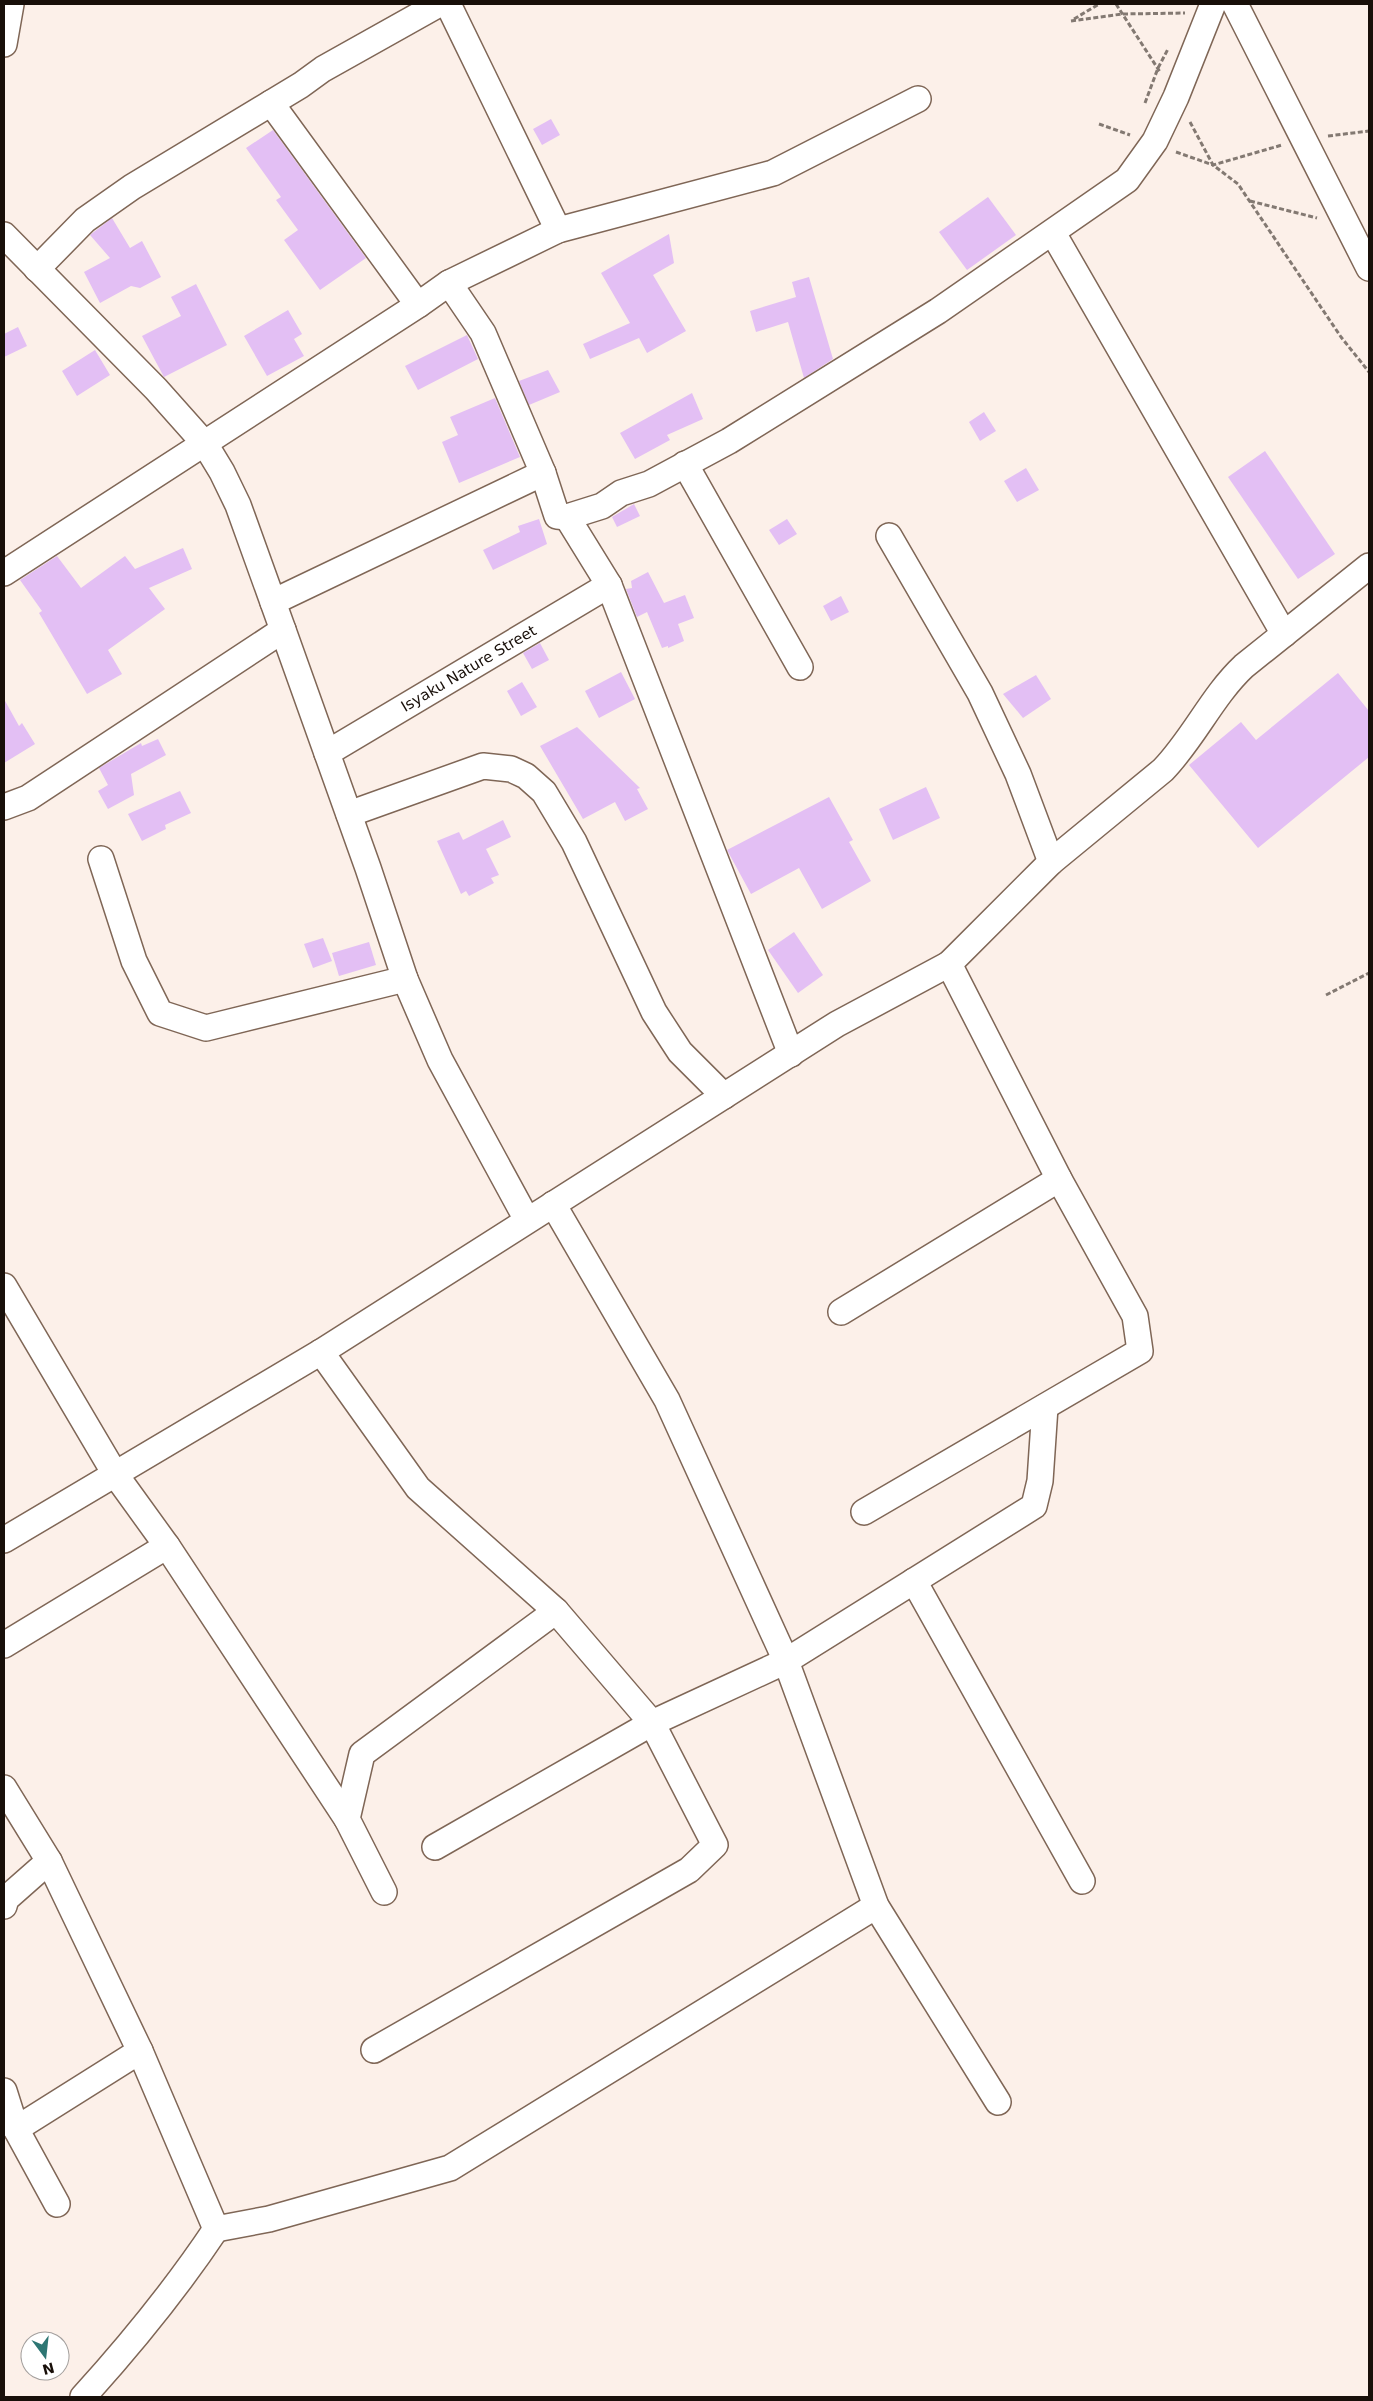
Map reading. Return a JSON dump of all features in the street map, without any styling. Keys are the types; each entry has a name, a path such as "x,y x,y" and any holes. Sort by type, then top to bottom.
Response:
{"street":[{"path":"4,44 11,4"},
{"path":"37,269 86,220 113,200 323,69 439,4"},
{"path":"448,4 558,230"},
{"path":"449,283 483,333 543,473 557,516 567,517 602,506 621,493 649,484 730,441 938,311 1127,180 1155,141 1176,97 1213,4"},
{"path":"1235,4 1369,268"},
{"path":"4,573 205,444 449,283 558,230 772,173 918,99"},
{"path":"271,103 418,305"},
{"path":"1053,232 1284,634"},
{"path":"4,235 156,389 205,444 238,505 349,814 405,979 440,1060 527,1220"},
{"path":"685,464 800,667"},
{"path":"273,602 543,473"},
{"path":"567,517 610,585 791,1054"},
{"path":"889,536 980,693 1018,774 1051,862"},
{"path":"4,1540 321,1352 837,1024 949,964 1051,862 1163,770 1177,756 1227,681 1369,566"},
{"name":"Isyaku Nature Street","path":"327,753 610,585"},
{"path":"4,807 28,798 283,630"},
{"path":"349,814 483,766 511,769 526,776 544,792 574,842 654,1012 680,1052 724,1096"},
{"path":"101,859 134,961 160,1013 206,1028 405,979"},
{"path":"864,1512 1140,1351 1135,1316 1059,1179 949,964"},
{"path":"841,1312 1059,1179"},
{"path":"553,1204 667,1400 786,1661 876,1906 998,2102"},
{"path":"4,1286 115,1474 167,1546 346,1819 384,1892"},
{"path":"321,1352 418,1488 556,1611 652,1722 715,1846 689,1870 374,2050"},
{"path":"435,1847 652,1722 786,1661 1034,1506 1040,1481 1045,1407"},
{"path":"4,1645 167,1546"},
{"path":"914,1581 1082,1881"},
{"path":"346,1819 362,1754 556,1611"},
{"path":"4,1788 49,1861 140,2051 216,2229"},
{"path":"4,1906 6,1899 49,1861"},
{"path":"82,2397 132,2343 186,2275 216,2229 269,2219 450,2168 876,1906"},
{"path":"16,2129 140,2051"},
{"path":"4,2091 16,2129 56,2204"}],"path":[{"path":"1099,4 1071,21 1122,14 1187,13"},
{"path":"1116,4 1176,97 1213,165 1238,184 1341,337 1369,372"},
{"path":"1213,165 1304,139 1369,131"},
{"path":"1250,201 1347,225"},
{"path":"1326,996 1369,973"}],"building":[{"path":"551,119 560,135 542,145 533,129"},
{"path":"273,130 366,258 320,290 284,240 298,230 276,200 281,197 246,148"},
{"path":"988,197 1016,235 967,270 939,232"},
{"path":"112,218 130,248 142,241 161,277 140,288 131,286 100,303 84,272 110,258 90,235"},
{"path":"669,234 674,263 653,275 686,331 647,353 639,338 590,359 583,344 630,323 601,273"},
{"path":"809,277 833,359 804,378 788,322 756,332 750,311 796,297 792,282"},
{"path":"196,284 227,345 164,377 142,336 181,316 171,297"},
{"path":"288,310 302,334 294,339 304,356 267,376 244,336"},
{"path":"18,327 27,346 4,357 4,334"},
{"path":"467,335 478,359 418,390 405,366"},
{"path":"95,350 110,375 77,396 62,371"},
{"path":"548,370 560,392 529,405 519,381"},
{"path":"692,393 703,419 667,435 670,440 635,459 620,433"},
{"path":"495,398 520,457 459,483 442,442 458,435 450,417"},
{"path":"984,412 996,431 980,441 969,422"},
{"path":"1265,451 1335,554 1298,579 1228,477"},
{"path":"1026,468 1039,490 1017,502 1004,481"},
{"path":"634,504 640,516 617,527 612,517"},
{"path":"539,519 547,544 493,570 483,550 520,532 518,526"},
{"path":"787,519 797,534 779,545 769,530"},
{"path":"183,548 192,569 149,588 165,609 108,650 122,674 87,694 39,613 42,611 20,580 57,556 81,588 125,556 135,569"},
{"path":"648,572 664,603 685,595 694,618 678,624 684,641 668,648 668,646 662,648 647,612 637,617 626,589 632,588 631,581"},
{"path":"841,596 849,612 831,621 823,606"},
{"path":"540,643 549,660 532,669 523,653"},
{"path":"621,672 635,699 599,718 585,691"},
{"path":"1338,673 1369,711 1369,757 1258,848 1189,765 1241,722 1256,740"},
{"path":"1036,675 1051,699 1023,718 1003,694"},
{"path":"522,682 537,707 521,716 507,691"},
{"path":"4,699 19,726 22,723 35,744 4,763"},
{"path":"577,727 640,788 637,789 648,809 625,821 615,802 583,819 540,746"},
{"path":"158,739 166,755 131,774 134,795 108,809 98,791 108,785 99,768 141,743 142,746"},
{"path":"926,787 940,818 893,840 879,809"},
{"path":"180,791 191,813 165,825 166,829 142,841 128,814"},
{"path":"829,797 853,840 849,842 871,881 822,909 799,868 751,894 727,850"},
{"path":"503,820 511,837 486,849 499,875 491,878 494,883 469,896 466,891 461,894 437,841 459,832 463,840"},
{"path":"794,932 823,975 798,993 768,950"},
{"path":"323,938 332,961 313,968 304,944"},
{"path":"369,942 376,965 339,976 332,953"}]}
